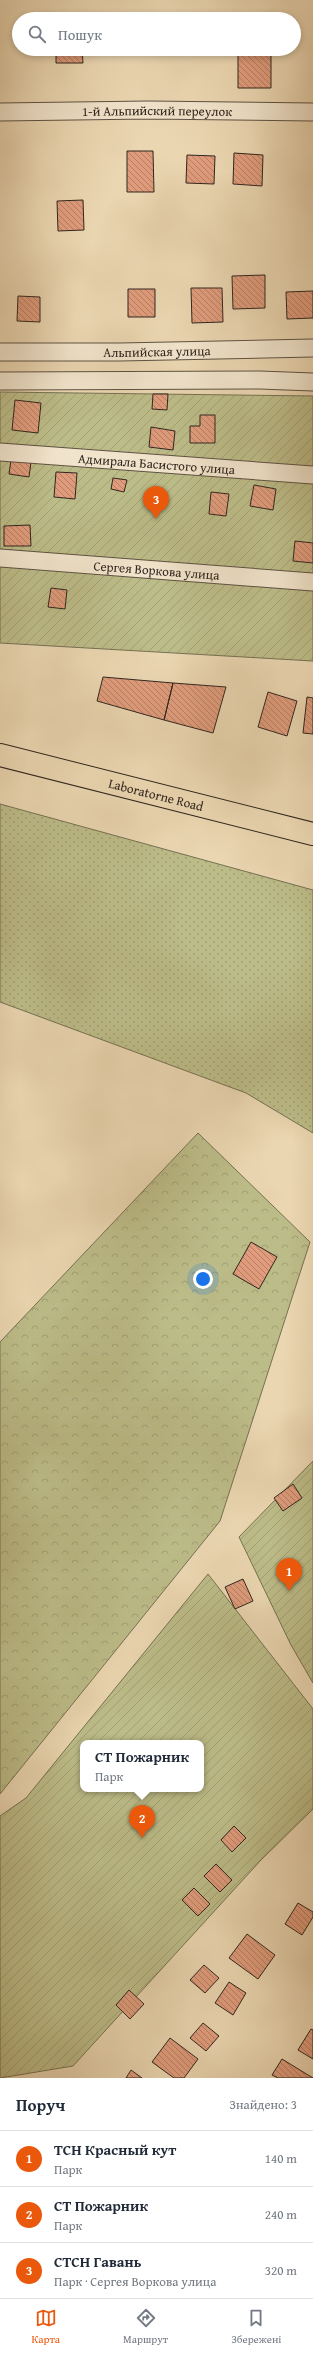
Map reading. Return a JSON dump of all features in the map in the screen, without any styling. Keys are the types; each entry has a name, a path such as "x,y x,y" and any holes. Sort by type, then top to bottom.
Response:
{"main road":[{"name":"Laboratorne Road","path":"0,755 313,834"}],"street":[{"name":"1-й Альпийский переулок","path":"0,112 148,110 313,112"},
{"name":"Альпийская улица","path":"0,352 120,352 313,348"},
{"path":"0,381 260,380 313,382"},
{"name":"Адмирала Басистого улица","path":"0,452 313,475"},
{"name":"Сергея Воркова улица","path":"0,558 313,582"}],"green space":[{"path":"0,392 313,396 313,661 0,643"},
{"path":"0,804 313,890 313,1133 246,1093 0,1002"},
{"path":"198,1133 310,1242 220,1521 0,1794 0,1342"},
{"path":"313,1461 313,1683 291,1645 239,1537"},
{"path":"208,1574 313,1709 313,1809 261,1860 73,2066 0,2078 0,1816 26,1798"}],"building":[{"path":"56,56 82,56 83,63 56,63"},
{"path":"238,56 271,56 271,88 238,88"},
{"path":"127,151 153,151 154,192 127,192"},
{"path":"234,153 263,155 262,186 233,184"},
{"path":"187,155 215,156 214,184 186,183"},
{"path":"83,200 84,230 58,231 57,201"},
{"path":"265,275 265,308 233,309 232,276"},
{"path":"191,288 222,288 223,322 192,323"},
{"path":"128,289 155,289 155,317 128,317"},
{"path":"313,291 313,318 287,319 286,292"},
{"path":"18,296 40,297 40,322 17,321"},
{"path":"153,394 168,394 167,410 152,409"},
{"path":"15,400 41,403 38,433 12,430"},
{"path":"200,415 215,415 215,443 190,443 190,426 200,426"},
{"path":"151,427 175,431 173,450 149,447"},
{"path":"11,460 31,462 29,477 9,474"},
{"path":"56,472 77,473 75,499 54,497"},
{"path":"113,478 127,480 124,492 111,489"},
{"path":"254,485 276,489 273,510 250,506"},
{"path":"211,492 229,494 226,516 209,514"},
{"path":"30,525 31,546 4,546 4,526"},
{"path":"295,541 313,543 313,563 293,561"},
{"path":"51,588 67,590 65,609 48,607"},
{"path":"103,677 173,683 164,720 97,701"},
{"path":"173,683 226,687 213,733 164,720"},
{"path":"268,692 297,701 287,736 258,727"},
{"path":"307,697 313,698 313,734 303,733"},
{"path":"251,1242 277,1257 259,1289 233,1274"},
{"path":"293,1484 302,1498 283,1511 274,1498"},
{"path":"243,1579 253,1601 235,1609 225,1587"},
{"path":"234,1826 246,1838 232,1852 221,1840"},
{"path":"216,1864 232,1880 220,1892 204,1876"},
{"path":"194,1888 210,1904 198,1916 182,1900"},
{"path":"298,1903 313,1912 313,1917 302,1935 285,1924"},
{"path":"247,1934 275,1955 258,1979 229,1958"},
{"path":"204,1965 219,1978 205,1993 190,1980"},
{"path":"229,1982 246,1993 233,2015 215,2003"},
{"path":"129,1990 144,2004 130,2019 116,2005"},
{"path":"203,2023 219,2036 206,2051 190,2038"},
{"path":"311,2029 313,2030 313,2059 298,2050"},
{"path":"170,2038 198,2059 184,2078 174,2078 152,2062"},
{"path":"282,2059 313,2078 278,2078 272,2075"},
{"path":"131,2070 142,2078 126,2078"}],"place":[{"name":"СТСН Гавань","path":"156,519"},
{"name":"ТСН Красный кут","path":"289,1591"},
{"name":"СТ Пожарник","path":"142,1838"}]}
